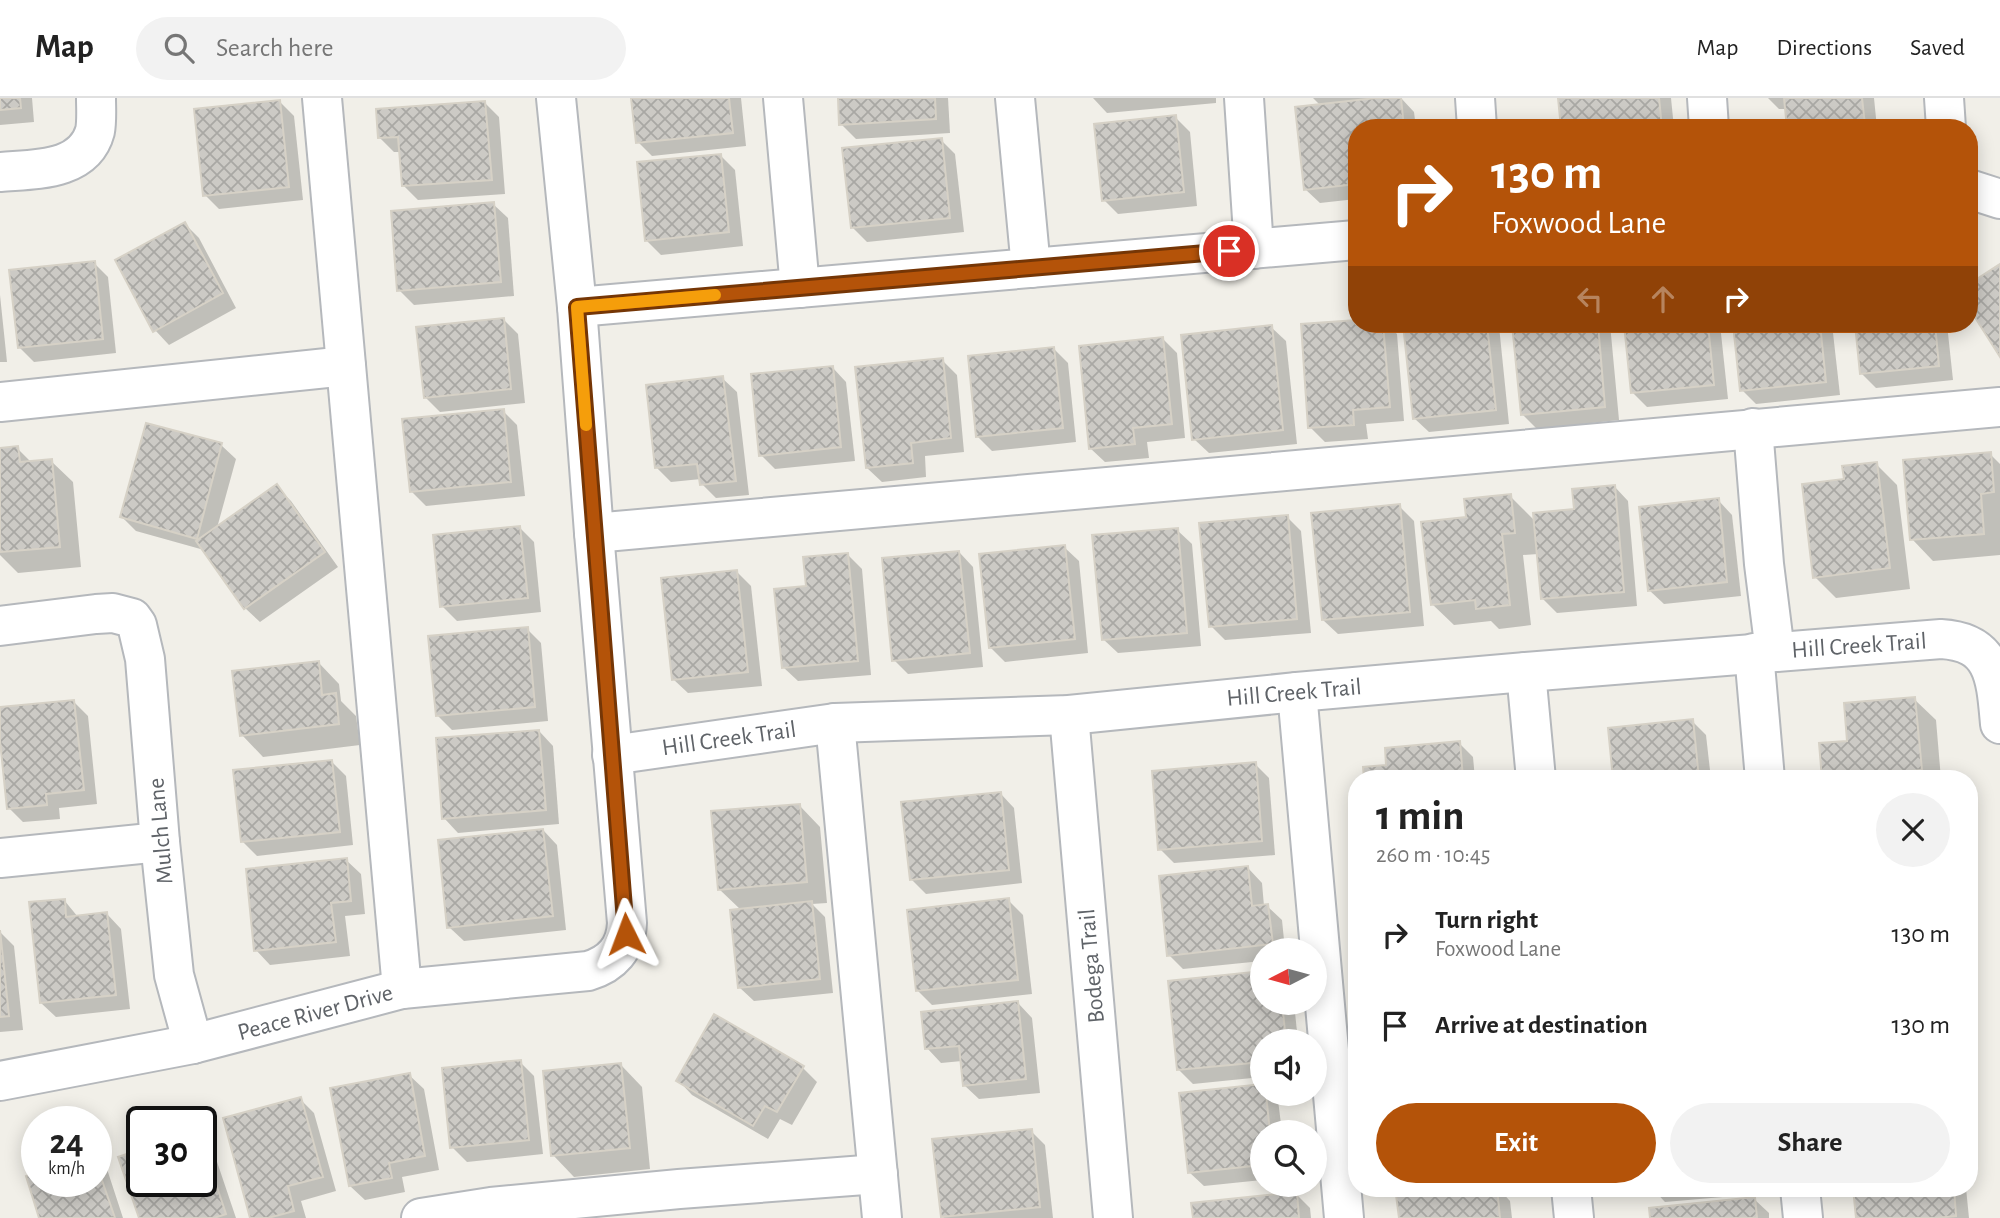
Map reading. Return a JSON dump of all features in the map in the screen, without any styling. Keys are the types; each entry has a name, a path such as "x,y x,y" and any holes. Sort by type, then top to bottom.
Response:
{"street":[{"path":"0,172 54,167 83,151 94,131 96,98"},
{"path":"323,98 402,989"},
{"path":"556,98 577,307 612,755"},
{"path":"783,98 800,288"},
{"path":"1015,98 1031,268"},
{"path":"1244,98 1254,249"},
{"path":"1475,98 1476,119"},
{"path":"1707,98 1708,119"},
{"path":"1944,98 1945,119"},
{"path":"1978,192 2000,199"},
{"path":"577,307 1348,241"},
{"path":"0,402 346,366"},
{"path":"594,533 2000,407"},
{"path":"1753,428 1764,564 1765,770"},
{"name":"Mulch Lane","path":"0,626 96,614 132,618 137,625 145,659 174,975 193,1044"},
{"name":"Hill Creek Trail","path":"612,755 835,723 1069,715 1297,692 1941,639 1960,641 1975,648 1989,664 2000,724"},
{"path":"1527,672 1535,770"},
{"path":"1297,692 1344,1218"},
{"name":"Bodega Trail","path":"1069,715 1113,1218"},
{"path":"835,723 882,1218"},
{"name":"Peace River Drive","path":"0,1081 193,1044 402,989 588,971 609,962 623,945 627,922 612,755"},
{"path":"0,858 160,842"},
{"path":"421,1218 491,1207 878,1174"},
{"path":"1572,1197 1574,1218"},
{"path":"1801,1197 1803,1218"}],"building":[{"path":"0,98 20,98 21,108 0,110"},
{"path":"631,98 729,98 733,133 636,143"},
{"path":"838,98 935,98 936,119 839,125"},
{"path":"1376,98 1401,98 1403,119 1348,119 1348,185 1304,190 1295,107"},
{"path":"1558,98 1659,98 1661,119 1560,119"},
{"path":"1784,98 1862,98 1864,119 1786,119"},
{"path":"280,100 289,187 203,196 194,109"},
{"path":"485,101 492,180 402,186 398,137 378,138 376,109"},
{"path":"1176,115 1184,192 1102,201 1094,124"},
{"path":"942,138 950,218 851,228 842,148"},
{"path":"721,154 729,232 645,241 637,162"},
{"path":"494,202 501,282 397,291 391,211"},
{"path":"185,222 223,293 153,332 115,260"},
{"path":"95,261 103,339 18,348 9,270"},
{"path":"2000,264 2000,357 1978,322 1978,278"},
{"path":"504,318 511,389 424,398 416,327"},
{"path":"1348,321 1348,333 1384,333 1390,407 1353,410 1354,425 1308,428 1301,324"},
{"path":"1272,325 1283,430 1192,440 1181,335"},
{"path":"1404,333 1488,333 1496,410 1413,419"},
{"path":"1513,333 1599,333 1605,407 1521,415"},
{"path":"1625,333 1709,333 1714,385 1631,393"},
{"path":"1734,333 1821,333 1826,382 1740,391"},
{"path":"1856,333 1936,333 1939,366 1860,374"},
{"path":"1163,337 1172,424 1133,428 1135,444 1089,449 1079,346"},
{"path":"1054,347 1063,428 976,437 968,356"},
{"path":"943,358 951,438 911,443 913,463 866,468 855,367"},
{"path":"833,366 841,447 759,456 751,374"},
{"path":"723,376 736,481 700,485 697,464 655,468 646,385"},
{"path":"504,409 511,482 410,492 402,419"},
{"path":"146,423 222,443 197,539 120,517"},
{"path":"18,446 20,462 52,459 60,547 0,552 0,448"},
{"path":"1991,452 1994,492 1981,494 1984,534 1910,540 1903,460"},
{"path":"1877,462 1890,568 1813,578 1802,484 1844,479 1842,466"},
{"path":"277,484 325,552 244,609 196,541"},
{"path":"1615,485 1624,592 1541,599 1533,513 1574,509 1572,489"},
{"path":"1511,494 1515,533 1502,534 1510,605 1476,609 1475,600 1431,605 1421,522 1466,517 1464,499"},
{"path":"1719,498 1727,582 1648,591 1639,507"},
{"path":"1400,504 1410,612 1322,620 1311,513"},
{"path":"1288,515 1297,619 1209,627 1199,523"},
{"path":"520,526 528,598 440,607 433,535"},
{"path":"1178,528 1187,633 1102,640 1092,535"},
{"path":"1065,545 1075,639 989,648 979,554"},
{"path":"959,551 970,653 892,661 882,558"},
{"path":"848,553 858,661 782,668 774,589 806,586 803,557"},
{"path":"737,570 748,672 672,680 661,578"},
{"path":"528,627 535,707 436,716 428,636"},
{"path":"319,661 322,695 336,693 339,724 240,736 232,671"},
{"path":"1915,697 1922,770 1821,770 1819,743 1847,741 1844,703"},
{"path":"74,700 84,790 46,794 47,805 7,809 0,741 0,707"},
{"path":"1693,719 1698,770 1612,770 1608,728"},
{"path":"539,730 546,810 442,819 436,738"},
{"path":"1460,741 1462,770 1363,770 1363,767 1386,765 1385,748"},
{"path":"332,760 340,832 241,842 233,770"},
{"path":"1256,762 1262,841 1158,850 1152,771"},
{"path":"1001,792 1009,870 910,880 901,802"},
{"path":"800,804 807,882 718,890 711,811"},
{"path":"543,829 553,916 447,928 438,840"},
{"path":"347,858 351,901 331,903 336,942 254,951 246,869"},
{"path":"1248,866 1252,906 1268,904 1272,938 1250,938 1250,947 1167,956 1159,876"},
{"path":"1009,898 1018,980 916,991 907,910"},
{"path":"65,899 66,917 107,912 116,995 40,1003 29,902"},
{"path":"812,901 820,979 738,988 730,910"},
{"path":"0,930 9,1016 0,1017"},
{"path":"1250,972 1250,1015 1283,1015 1285,1029 1250,1029 1250,1063 1177,1070 1168,981"},
{"path":"1018,1001 1026,1079 963,1086 959,1046 925,1049 921,1012"},
{"path":"714,1014 804,1066 777,1112 765,1106 753,1126 676,1081"},
{"path":"521,1060 529,1140 450,1148 442,1068"},
{"path":"621,1063 630,1148 551,1156 543,1071"},
{"path":"410,1073 425,1156 389,1163 392,1178 349,1186 330,1088"},
{"path":"1250,1085 1250,1106 1267,1106 1269,1120 1250,1120 1250,1166 1188,1173 1179,1093"},
{"path":"301,1097 323,1177 288,1186 294,1211 268,1218 250,1218 223,1118"},
{"path":"1032,1129 1040,1207 941,1217 932,1139"},
{"path":"126,1154 126,1180 118,1157"},
{"path":"217,1187 226,1214 214,1218 139,1218 132,1197 217,1197"},
{"path":"32,1197 108,1197 115,1218 39,1218"},
{"path":"1250,1197 1297,1197 1299,1218 1193,1218 1191,1203"},
{"path":"1396,1197 1498,1197 1500,1218 1399,1218"},
{"path":"1755,1197 1757,1218 1650,1218 1649,1208"},
{"path":"1854,1197 1955,1197 1956,1216 1856,1218"}],"slow traffic":[{"path":"586,425 577,307 715,295"}],"route":[{"path":"626,934 577,307 1229,251"}]}
